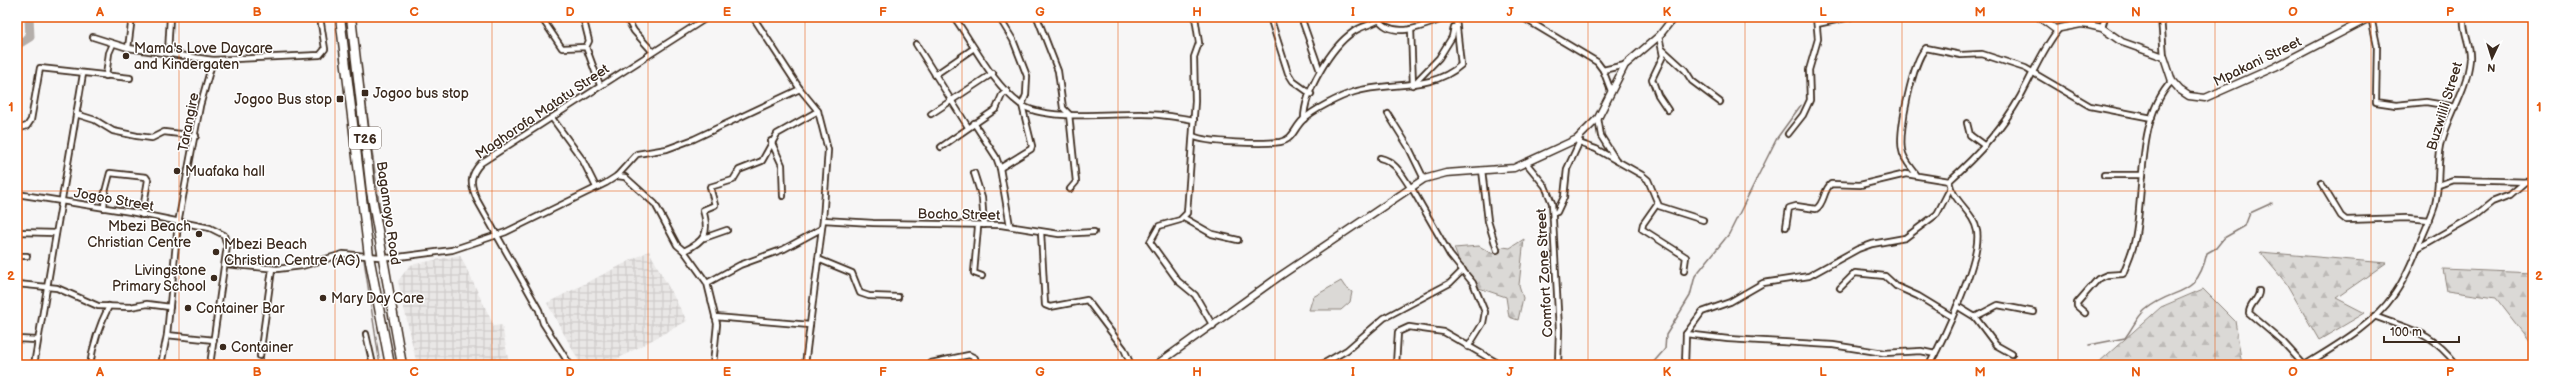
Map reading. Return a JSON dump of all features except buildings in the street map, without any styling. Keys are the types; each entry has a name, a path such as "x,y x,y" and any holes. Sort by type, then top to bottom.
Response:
{"highway":[{"name":"Bagamoyo Road","path":"340,17 369,256 390,365"},
{"name":"Bagamoyo Road","path":"352,17 371,191 381,258 402,365"}],"street":[{"path":"128,48 132,17"},
{"path":"168,53 170,17"},
{"path":"93,37 128,48 213,60 320,55 325,49 320,17"},
{"path":"541,17 562,48 586,47"},
{"path":"583,17 589,41 586,47 600,85"},
{"path":"626,17 632,28 652,51"},
{"name":"Maghorofa Matatu Street","path":"570,365 543,323 539,310 474,193 470,179 481,163 552,118 652,51 708,17"},
{"path":"753,17 800,89 818,111 828,159 823,220 805,365"},
{"path":"999,17 1013,40 1027,76 1026,95 1022,105 1032,148 1000,168"},
{"path":"1037,17 1058,71 1063,108 1069,114 1076,182 1070,189"},
{"path":"1195,17 1199,43 1194,57 1194,120 1187,213 1184,218 1159,226 1150,239 1151,245 1178,281 1195,295 1213,326"},
{"path":"1270,17 1288,73 1293,81 1311,94"},
{"path":"1301,17 1320,71"},
{"path":"1193,136 1204,141 1216,142 1281,142 1292,137 1304,119 1311,94 1327,58 1354,31 1383,17"},
{"path":"1378,19 1390,29 1411,29 1427,26 1447,17"},
{"path":"1522,17 1585,53 1604,70 1611,91"},
{"path":"1553,213 1557,212 1562,204 1565,190 1564,177 1580,139 1598,118 1625,65 1659,36 1674,17"},
{"path":"1788,134 1803,115 1810,100 1809,70 1818,39 1816,17"},
{"path":"1817,24 1850,17"},
{"path":"2039,17 2052,28 2058,30 2082,24 2102,28 2122,42 2164,57"},
{"path":"2102,28 2105,17"},
{"path":"2085,313 2077,306 2077,303 2098,279 2107,275 2123,274 2133,248 2146,141 2161,92 2172,81 2164,57 2161,17"},
{"path":"2371,17 2377,45 2376,102 2396,105 2426,102 2456,107"},
{"name":"Mpakani Street","path":"2172,81 2189,96 2205,98 2275,67 2371,17"},
{"name":"Buzwilili Street","path":"2304,365 2374,316 2393,296 2418,248 2430,220 2439,185 2437,169 2441,145 2461,97 2470,58 2463,29 2464,17"},
{"path":"1304,119 1354,92 1413,85 1439,78 1461,65 1455,18"},
{"path":"1413,85 1441,54 1452,38 1455,18"},
{"path":"956,20 974,48 993,73 1007,91 1022,105 1050,114 1145,114 1194,120"},
{"path":"1411,29 1413,85"},
{"path":"1949,181 1985,146 2009,114 2034,73 2047,44 2058,30"},
{"path":"1659,36 1663,50 1660,64 1652,79 1658,95 1668,110"},
{"path":"106,76 109,53 113,44"},
{"path":"916,44 968,127"},
{"path":"935,75 974,48"},
{"path":"1916,174 1902,150 1901,136 1910,89 1924,50 1929,48 1965,56 1978,53 2025,68 2053,86 2090,106 2152,118"},
{"path":"1663,50 1685,70 1692,82 1720,102"},
{"name":"Tarangire","path":"161,365 167,335 178,224 196,136 200,106 213,60"},
{"path":"1604,70 1625,65"},
{"path":"17,129 27,126 31,120 40,68 83,74 130,78"},
{"path":"931,114 993,73"},
{"path":"34,365 46,286 83,74"},
{"path":"210,365 226,264 272,269 302,266 343,254 381,258 452,250 498,235 596,187 617,176 637,154 667,148 694,138 800,89"},
{"path":"941,147 996,109 1002,95 1007,91"},
{"path":"704,238 706,220 703,210 715,205 710,187 733,180 739,170 762,161 771,141 781,131 818,111"},
{"path":"76,114 95,120 113,131 137,136 152,138 164,132 196,136"},
{"path":"1388,114 1408,146 1424,179"},
{"path":"552,118 582,159 596,187"},
{"path":"1598,118 1601,136 1616,161"},
{"path":"974,123 996,157 1000,168 1010,226"},
{"path":"1967,123 1970,135 1985,146"},
{"path":"1580,139 1616,161 1636,171 1648,180 1657,204"},
{"path":"1156,365 1213,326 1280,276 1424,179 1438,174 1514,168 1527,164 1580,139"},
{"path":"771,141 782,165 783,196"},
{"path":"1380,158 1389,161 1397,167 1411,187 1442,243 1473,283 1486,313 1483,323 1468,347"},
{"name":"Comfort Zone Street","path":"1527,164 1546,186 1553,213 1558,365"},
{"path":"1482,170 1488,221 1497,250"},
{"path":"104,208 110,173 146,177 148,180 142,215"},
{"path":"974,173 982,198 984,225"},
{"path":"1786,227 1789,208 1796,206 1816,208 1820,206 1826,189 1831,184 1860,185 1906,174 1916,174 1949,181"},
{"path":"2104,175 2142,175"},
{"path":"617,176 625,177 655,204 662,214 672,238 684,251 707,283 717,324 712,365"},
{"path":"2439,185 2453,180 2533,182"},
{"path":"1929,365 1957,306 1976,253 1977,230 1950,189 1949,181"},
{"path":"2418,248 2476,215 2492,202 2510,196 2525,182"},
{"path":"2321,183 2341,216 2346,220 2407,218 2430,220"},
{"path":"1685,365 1686,334 1702,312 1730,302 1763,283 1809,276 1858,249 1911,234 1937,214 1950,189"},
{"path":"17,201 18,194"},
{"name":"Jogoo Street","path":"18,194 142,215 178,224 210,228 224,235 227,246 226,264"},
{"path":"1657,204 1703,220"},
{"path":"1657,204 1643,224 1642,229 1686,257 1684,271"},
{"path":"1184,218 1212,234 1238,240"},
{"name":"Bocho Street","path":"823,220 978,227 984,225 1010,226 1041,232 1094,232"},
{"path":"978,227 974,273 982,276"},
{"path":"707,283 740,265 784,250 821,229"},
{"path":"684,251 698,245 704,238 727,230"},
{"path":"17,232 56,233"},
{"path":"1041,232 1045,305 1050,307 1087,300 1124,349 1131,365"},
{"path":"17,256 28,256"},
{"path":"818,259 852,273 860,293 869,296 898,297"},
{"path":"260,356 272,269"},
{"path":"1321,365 1347,350 1384,318 1450,283 1463,270"},
{"path":"1840,288 1855,273 1882,275 1888,277 1896,286 1918,296 1951,316"},
{"path":"17,284 46,286 69,292 92,305 130,307 147,304 170,307"},
{"path":"2259,292 2259,296 2250,308 2249,313 2283,342 2304,365"},
{"path":"1975,317 1998,305 2034,312"},
{"path":"90,365 92,347 99,326 109,306"},
{"path":"1957,306 1975,317 1993,343 2012,354"},
{"path":"2374,316 2429,336 2442,347 2457,365"},
{"path":"715,317 810,325"},
{"path":"1396,365 1397,336 1402,328 1420,328 1444,332 1501,365"},
{"path":"366,334 373,365"},
{"path":"1686,334 1728,339 1839,346 1884,353 1921,351 1935,354"},
{"path":"167,335 214,340"},
{"path":"17,339 37,340"},
{"path":"931,362 969,355 976,358 977,365"}],"shaded area":[{"path":"649,251 687,321 606,365 581,365 547,303"},
{"path":"460,255 494,326 502,325 509,365 417,365 398,281 410,265"}],"green space":[{"path":"1524,239 1519,285 1523,298 1518,320 1509,317 1506,297 1479,288 1459,261 1454,248 1479,246 1493,254 1503,247 1510,248"},
{"path":"2260,252 2386,263 2336,298 2365,313 2319,340 2286,283"},
{"path":"2443,269 2533,273 2533,346 2496,298 2447,291"},
{"path":"1341,281 1345,287 1352,292 1350,302 1341,310 1309,310 1313,297"},
{"path":"2203,289 2235,321 2242,365 2098,365 2098,363 2161,307"}],"waterway":[{"path":"17,45 30,37 29,17"},
{"path":"356,30 385,248"},
{"path":"1651,365 1665,349 1666,335 1690,296 1695,276 1729,234 1777,138 1801,105"},
{"path":"2089,345 2125,338 2139,316 2145,310 2156,302 2190,286 2197,279 2207,253 2216,248 2224,238 2245,226 2250,213 2272,203"},
{"path":"364,260 380,365"}],"place":[{"name":"Mama's Love Daycare and Kindergaten","path":"126,56"},
{"name":"Jogoo bus stop","path":"365,93"},
{"name":"Jogoo Bus stop","path":"340,99"},
{"name":"Muafaka hall","path":"177,171"},
{"name":"Mbezi Beach Christian Centre","path":"199,234"},
{"name":"Mbezi Beach Christian Centre (AG)","path":"216,252"},
{"name":"Livingstone Primary School","path":"214,278"},
{"name":"Mary Day Care","path":"323,298"},
{"name":"Container Bar","path":"188,308"},
{"name":"Container","path":"223,347"}]}
